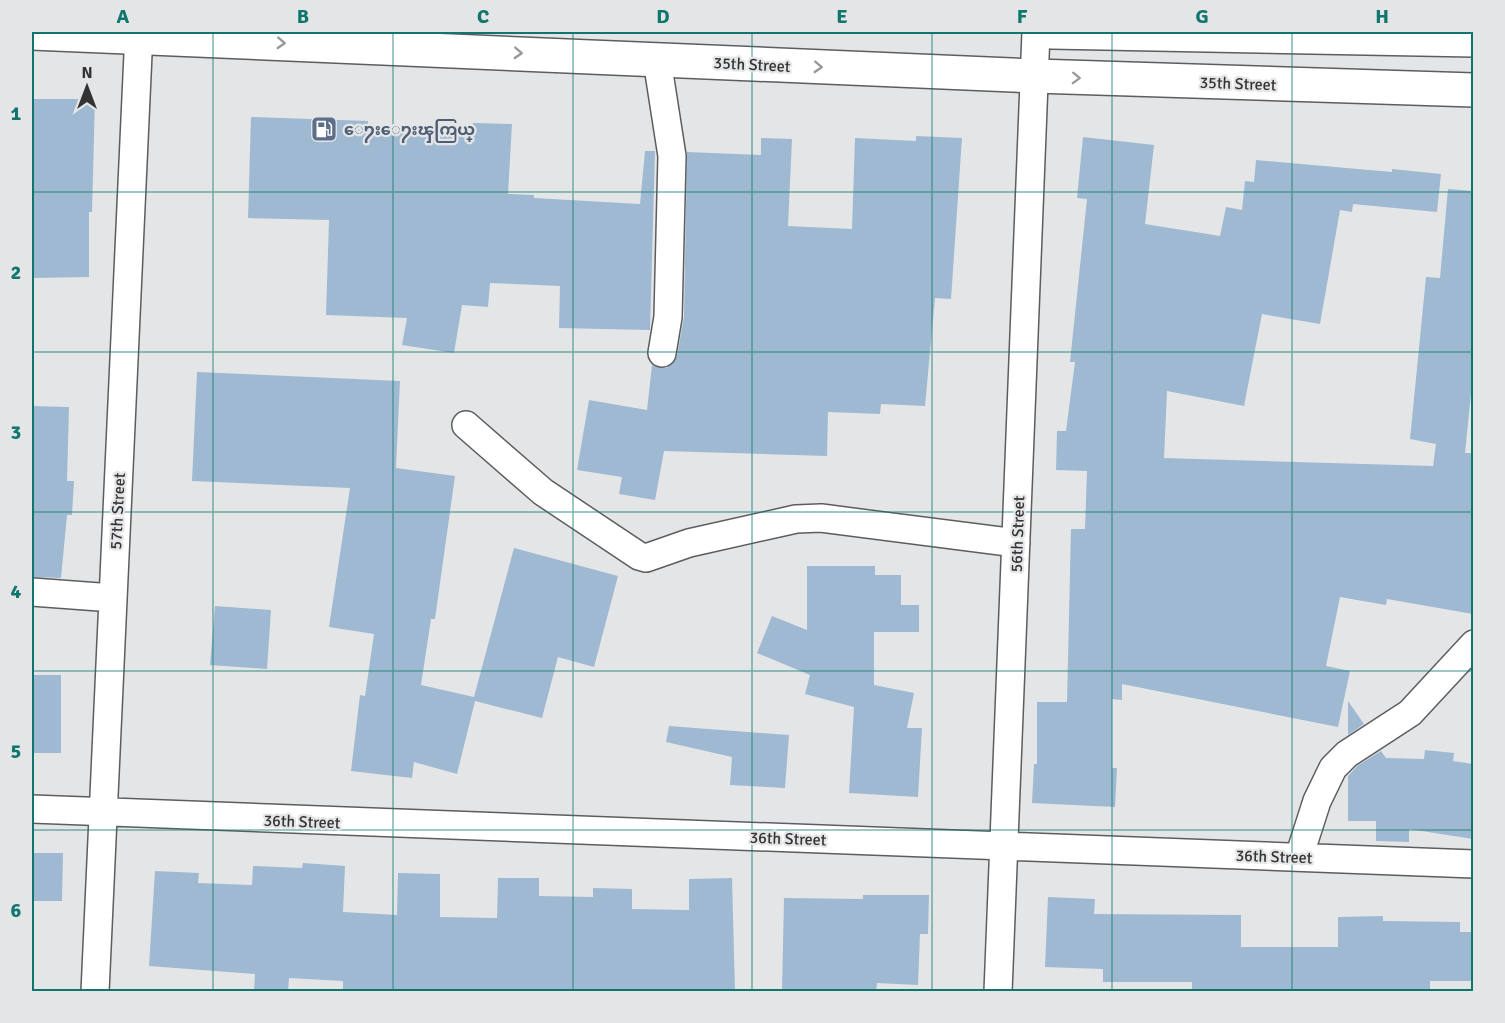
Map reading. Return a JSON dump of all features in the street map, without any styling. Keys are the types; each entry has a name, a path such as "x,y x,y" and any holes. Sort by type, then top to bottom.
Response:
{"main road":[{"path":"1051,32 1473,40"},
{"name":"35th Street","path":"32,33 480,41 657,60 1035,76 1473,90"}],"street":[{"name":"56th Street","path":"998,992 1036,32"},
{"name":"57th Street","path":"95,992 139,34"},
{"path":"657,60 672,156 668,317 662,354"},
{"path":"466,425 543,492 639,556 646,558 699,541 796,519 821,518 1016,543"},
{"path":"32,592 113,598"},
{"path":"1299,857 1317,801 1333,768 1347,754 1410,713 1473,644"},
{"name":"36th Street","path":"32,809 1473,864"}],"building":[{"path":"32,99 95,99 92,212 89,212 89,277 32,278"},
{"path":"251,117 368,121 368,129 473,132 473,123 512,124 508,194 534,195 534,198 640,204 645,151 655,151 650,330 559,328 560,286 490,283 488,307 462,305 454,353 402,345 407,318 326,315 329,220 248,218"},
{"path":"916,136 962,138 951,299 935,298 925,406 881,404 880,414 828,412 827,456 664,451 655,500 619,494 622,477 577,470 589,400 647,410 652,365 667,368 677,356 684,317 687,152 761,155 761,138 792,139 788,226 852,229 855,138 916,141"},
{"path":"1083,137 1154,145 1145,224 1220,236 1226,207 1242,210 1245,181 1254,182 1256,160 1441,174 1437,212 1353,204 1352,212 1340,210 1320,324 1262,314 1244,406 1167,391 1164,458 1433,466 1436,444 1410,439 1426,277 1440,278 1448,189 1473,191 1473,374 1465,453 1473,453 1473,614 1387,599 1386,605 1340,597 1326,666 1350,671 1338,727 1122,684 1122,700 1112,699 1112,768 1117,768 1115,807 1032,803 1034,764 1037,764 1037,702 1067,702 1071,529 1085,529 1087,471 1056,470 1057,431 1066,431 1075,362 1070,362 1087,199 1077,198"},
{"path":"197,372 400,381 396,468 455,476 435,619 431,619 421,685 474,697 514,548 618,576 594,667 558,657 542,718 475,701 457,774 414,762 412,778 351,771 360,695 365,696 374,634 329,627 350,488 192,481"},
{"path":"32,406 69,407 67,481 74,481 72,515 67,515 61,578 32,577"},
{"path":"807,566 875,566 875,575 901,575 901,605 919,605 919,632 874,632 874,685 914,693 907,728 922,728 918,797 849,793 854,707 805,694 810,675 757,653 772,616 807,630"},
{"path":"215,606 271,610 267,669 210,665"},
{"path":"32,675 61,675 61,753 32,753"},
{"path":"1348,701 1364,724 1348,735"},
{"path":"669,726 789,735 785,788 730,785 732,757 666,742"},
{"path":"1425,750 1454,753 1453,761 1473,764 1473,839 1409,829 1409,842 1376,841 1376,821 1348,821 1348,776 1357,766 1381,751 1386,758 1424,759"},
{"path":"32,853 63,853 62,901 32,901"},
{"path":"303,863 345,866 343,912 397,915 398,873 440,874 440,917 497,918 498,878 539,878 539,896 593,897 593,888 632,889 632,909 689,910 689,879 732,878 735,992 343,992 343,981 289,978 288,992 272,992 254,991 255,974 149,966 155,871 199,873 198,883 252,885 253,866 302,868"},
{"path":"863,895 929,895 928,934 920,934 918,985 877,983 876,992 782,992 784,898 863,899"},
{"path":"1048,897 1095,899 1094,914 1241,915 1241,947 1338,947 1338,917 1383,916 1383,921 1460,922 1460,932 1473,932 1473,981 1430,981 1430,992 1192,992 1192,982 1103,982 1103,969 1045,967"}],"place":[{"name":"ေ႒းေ႒းၾကြယ္","path":"324,129"}]}
